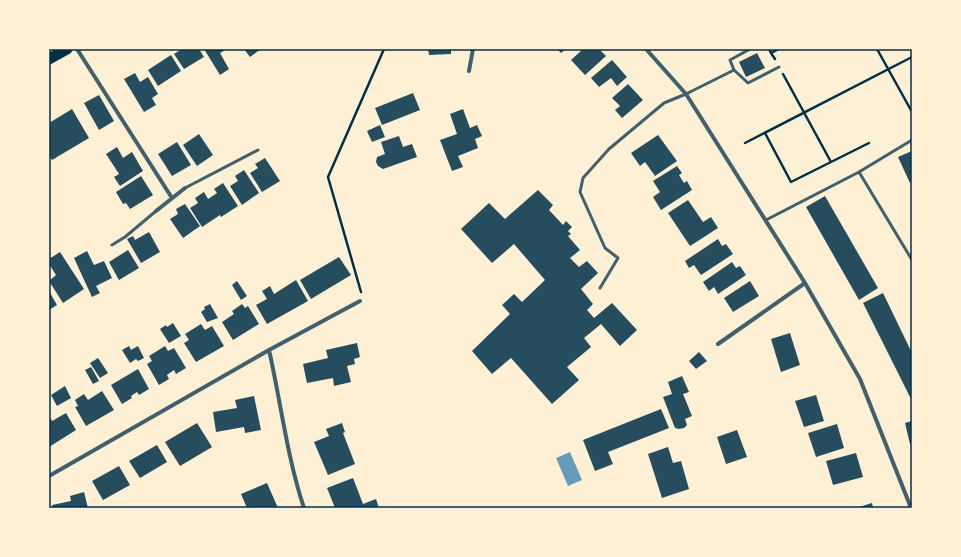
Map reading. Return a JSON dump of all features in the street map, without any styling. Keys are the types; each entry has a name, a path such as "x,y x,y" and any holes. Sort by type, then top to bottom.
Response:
{"highway":[{"path":"49,59 67,49"}],"street":[{"path":"77,49 172,198"},
{"path":"469,71 474,49"},
{"path":"646,49 686,94 805,283 860,379 911,508"},
{"path":"156,211 185,188"},
{"path":"718,344 805,283"},
{"path":"49,476 269,350 360,302"},
{"path":"269,350 285,436 298,492 304,508"}],"lane":[{"path":"750,49 730,60 734,70 748,83 779,67"},
{"path":"600,288 618,258 605,248 580,192 583,178 609,149 664,103 686,94 734,70"},
{"path":"766,220 859,172 912,140"},
{"path":"185,188 258,150"},
{"path":"859,172 912,260"},
{"path":"112,245 125,237 156,211"}],"path":[{"path":"360,302 362,290 328,177 384,49"},
{"path":"769,49 805,112 831,162"},
{"path":"771,53 779,49"},
{"path":"877,49 912,112"},
{"path":"745,143 912,57"},
{"path":"765,133 791,182 869,143"}],"water":[{"path":"570,452 582,480 568,486 556,458"}],"building":[{"path":"182,49 199,49 204,57 184,69 174,54"},
{"path":"204,49 227,49 220,53 229,69 220,75"},
{"path":"244,49 261,49 250,57"},
{"path":"428,49 451,49 451,54 429,55"},
{"path":"557,49 566,49 561,53"},
{"path":"583,49 599,49 606,56 585,75 571,60"},
{"path":"757,53 765,68 746,77 739,62"},
{"path":"171,55 181,71 158,86 148,70"},
{"path":"612,60 627,77 617,86 611,78 599,87 591,78"},
{"path":"135,73 140,82 148,77 158,94 152,98 156,105 144,112 124,79"},
{"path":"628,84 643,100 622,118 615,110 620,106 612,98"},
{"path":"413,93 420,110 382,125 375,108"},
{"path":"99,95 114,121 99,130 84,103"},
{"path":"72,109 89,138 52,160 49,155 49,123"},
{"path":"463,109 470,128 477,125 482,136 475,139 478,148 458,156 463,167 452,171 440,140 457,134 450,114"},
{"path":"380,125 385,137 372,142 367,131"},
{"path":"199,134 213,155 197,166 183,145"},
{"path":"658,135 677,161 655,176 645,162 640,166 631,153"},
{"path":"399,136 403,147 412,144 417,157 383,169 378,166 376,162 377,157 385,154 381,142"},
{"path":"177,142 191,165 172,176 158,154"},
{"path":"117,147 123,158 132,152 143,171 120,186 114,177 119,174 106,154"},
{"path":"912,151 912,183 910,183 898,157"},
{"path":"265,158 280,181 262,192 250,173 258,168 255,164"},
{"path":"677,166 682,173 679,175 684,183 687,181 692,190 661,210 653,197 660,192 653,181"},
{"path":"244,170 259,193 242,205 230,186 238,181 235,176"},
{"path":"141,176 153,195 130,209 126,203 123,204 116,192"},
{"path":"223,183 238,206 221,217 220,215 202,227 190,208 198,203 195,198 204,192 208,199 217,193 214,189"},
{"path":"538,190 553,205 549,210 563,225 566,221 572,227 568,231 571,234 568,236 580,250 570,258 579,267 587,261 598,273 581,289 593,304 587,310 594,318 612,303 637,330 620,346 601,324 584,338 591,347 567,367 579,380 552,404 511,358 492,374 472,351 510,314 502,305 514,294 522,302 545,280 514,244 492,263 461,229 489,203 505,219"},
{"path":"825,196 878,288 859,300 806,207"},
{"path":"688,200 703,222 711,217 718,228 690,246 668,213"},
{"path":"185,204 200,226 183,238 170,219 178,214 176,209"},
{"path":"149,232 160,252 141,263 127,239 133,236 135,240"},
{"path":"718,239 722,246 726,244 733,254 701,275 694,265 689,268 685,261"},
{"path":"128,250 139,268 119,280 109,262"},
{"path":"87,251 94,265 104,261 112,278 96,286 100,293 92,297 74,258"},
{"path":"60,252 84,289 63,303 49,281 56,275 49,264 49,259"},
{"path":"339,257 351,275 311,299 300,280"},
{"path":"732,262 736,268 740,266 746,275 718,294 714,287 709,291 703,282"},
{"path":"296,280 308,301 267,324 256,305 267,299 262,291 270,286 274,294"},
{"path":"237,281 247,296 241,300 232,285"},
{"path":"750,281 759,296 733,312 724,298"},
{"path":"49,291 57,305 49,310"},
{"path":"883,293 912,353 912,401 863,303"},
{"path":"210,304 218,318 207,322 201,312 205,309 204,307"},
{"path":"242,304 245,308 248,306 259,324 233,340 222,322 234,314 232,311"},
{"path":"173,323 181,336 169,343 160,329"},
{"path":"201,324 205,330 212,326 224,346 196,362 184,343 189,340 185,334"},
{"path":"790,333 800,365 781,372 771,339"},
{"path":"357,343 360,357 354,359 355,364 347,366 351,382 334,386 333,378 307,383 303,364 328,358 326,350"},
{"path":"129,346 131,350 138,346 144,358 138,361 136,359 130,363 122,350"},
{"path":"165,346 168,351 174,348 186,368 176,374 174,370 167,375 169,379 159,385 147,364 152,361 149,356"},
{"path":"699,352 707,361 696,369 689,361"},
{"path":"98,358 108,373 100,378 90,363"},
{"path":"91,367 99,381 93,384 85,370"},
{"path":"138,369 149,389 139,395 137,392 131,396 132,398 122,404 111,385"},
{"path":"682,376 689,392 683,394 692,416 685,419 687,425 684,428 679,429 675,428 663,397 672,394 668,382"},
{"path":"65,386 71,398 57,406 51,395"},
{"path":"102,391 114,410 86,426 75,407 78,406 75,400 84,394 88,400"},
{"path":"816,395 824,421 804,427 795,401"},
{"path":"254,396 261,430 245,433 244,427 216,432 213,412 237,408 235,400"},
{"path":"661,409 669,428 608,452 613,464 595,471 583,440"},
{"path":"66,413 76,430 49,447 49,415 52,421"},
{"path":"912,421 912,444 910,444 905,423"},
{"path":"197,423 212,447 180,466 165,442"},
{"path":"342,423 345,432 343,433 355,464 328,475 314,442 329,436 326,429"},
{"path":"837,424 844,448 816,457 808,433"},
{"path":"737,430 747,457 726,464 717,437"},
{"path":"157,445 167,462 140,478 129,461"},
{"path":"668,447 673,463 681,461 689,489 662,498 648,454"},
{"path":"856,453 863,477 833,485 826,461"},
{"path":"119,466 130,485 103,500 92,481"},
{"path":"353,478 363,504 376,499 379,508 335,508 327,488"},
{"path":"267,483 278,508 247,508 241,494"},
{"path":"84,492 88,508 53,508 52,505 71,501 70,496"},
{"path":"872,503 873,508 856,508"}]}
